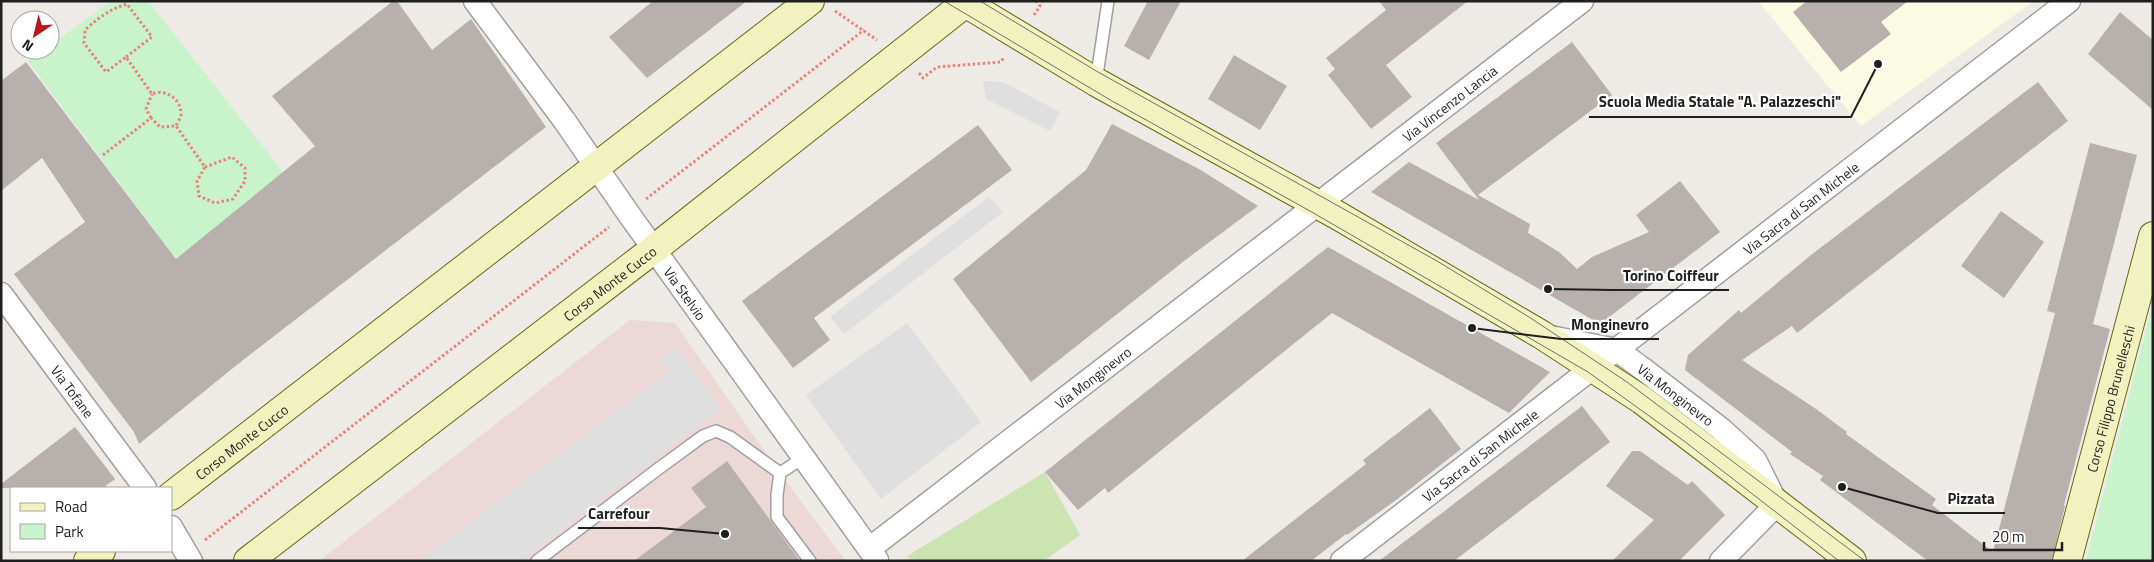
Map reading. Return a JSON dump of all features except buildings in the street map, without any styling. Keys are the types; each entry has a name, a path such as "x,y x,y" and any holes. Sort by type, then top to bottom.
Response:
{"street":[{"name":"Via Stelvio","path":"475,1 597,167 873,555"},
{"name":"Corso Monte Cucco","path":"172,495 810,1"},
{"name":"Via Vincenzo Lancia","path":"1318,205 1582,1"},
{"name":"Via Sacra di San Michele","path":"1342,561 2069,1"},
{"name":"Corso Monte Cucco","path":"248,561 654,249 965,2"},
{"name":"Via Monginevro","path":"965,2 1096,82 1318,205 1542,335 1642,400 1847,559"},
{"name":"Via Monginevro","path":"873,555 1318,205"},
{"name":"Corso Filippo Brunelleschi","path":"2067,561 2153,236"},
{"name":"Via Tofane","path":"1,294 144,487"},
{"name":"Via Monginevro","path":"1542,335 1617,350 1721,429 1755,460 1777,504"},
{"path":"1721,561 1777,504"},
{"path":"172,529 190,557"},
{"path":"88,561 100,552"}],"lane":[{"path":"1096,82 1108,1"},
{"path":"537,561 703,436 716,431 730,436 780,472"},
{"path":"780,472 803,458"},
{"path":"780,472 777,516 810,561"}],"path":[{"path":"127,4 152,37 126,57 106,72 84,43 85,30 97,18 112,9 127,4"},
{"path":"190,557 864,30"},
{"path":"126,57 152,94"},
{"path":"152,94 156,92 169,94 178,102 181,115 176,126"},
{"path":"152,94 146,109 151,118 160,127 176,126"},
{"path":"103,155 151,118"},
{"path":"176,126 205,166"},
{"path":"232,157 245,168 246,181 233,199 215,203 199,196 197,181 205,166 232,157"}],"shaded area":[{"path":"1758,1 2034,1 1861,126"},
{"path":"983,81 1003,82 1060,112 1050,131 986,99"},
{"path":"989,197 1003,212 844,334 830,317"},
{"path":"630,320 675,323 780,473 846,561 319,561"},
{"path":"907,323 981,422 881,499 806,395"},
{"path":"675,348 721,408 520,561 419,561 669,371 660,360"}],"green space":[{"path":"111,1 148,1 283,172 176,259 28,61 60,60 60,39"},
{"path":"2153,303 2153,561 2086,561"},
{"path":"1045,472 1080,535 1044,561 911,561 907,556"}],"tram line":[{"path":"944,1 1112,101 1310,211 1588,372 1684,441 1839,561"},
{"path":"980,1 1098,72 1437,261 1529,317 1627,382 1865,561"}],"place":[{"name":"Scuola Media Statale \"A. Palazzeschi\"","path":"1878,64"},
{"name":"Torino Coiffeur","path":"1548,289"},
{"name":"Monginevro","path":"1472,328"},
{"name":"Pizzata","path":"1842,487"},
{"name":"Carrefour","path":"725,534"}]}
